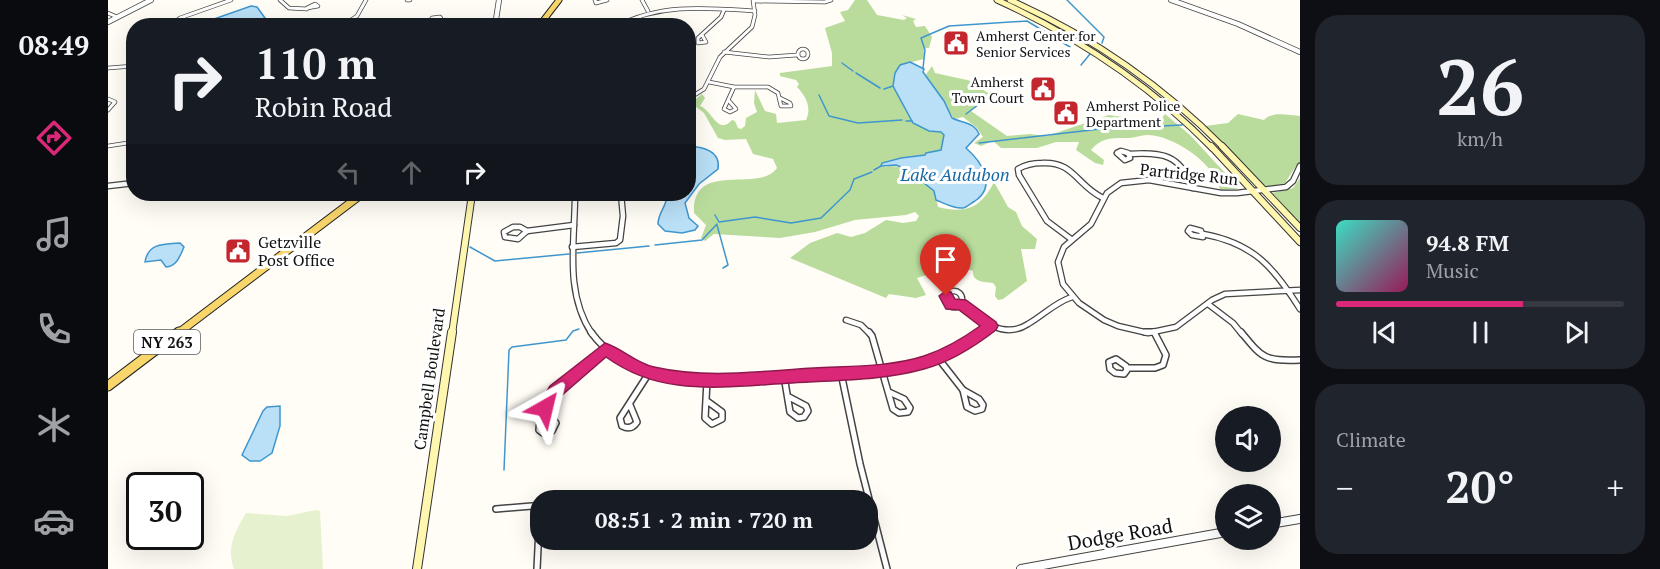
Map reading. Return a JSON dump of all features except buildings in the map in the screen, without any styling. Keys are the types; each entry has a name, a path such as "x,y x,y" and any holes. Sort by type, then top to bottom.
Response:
{"main road":[{"path":"545,18 560,0"},
{"path":"997,0 1042,20 1101,54 1174,111 1300,242"},
{"path":"1010,0 1095,44 1149,80 1185,110 1300,228"},
{"path":"1174,111 1185,110"},
{"name":"NY 263","path":"108,387 353,201"},
{"name":"Campbell Boulevard","path":"417,569 471,201"}],"street":[{"path":"108,22 151,0"},
{"path":"180,18 231,0"},
{"path":"280,0 288,8 307,9"},
{"path":"353,18 360,13 366,0"},
{"path":"496,18 499,0"},
{"path":"595,0 596,3 607,0"},
{"path":"642,0 648,11"},
{"path":"696,95 709,82 717,61 724,52 752,27 754,1 825,2 831,0"},
{"path":"1170,0 1232,22 1300,52"},
{"path":"685,7 686,2"},
{"path":"629,18 648,11 685,7 754,11"},
{"path":"702,35 722,17 724,10"},
{"path":"108,13 117,17"},
{"path":"724,52 769,57 797,55"},
{"path":"108,68 126,67"},
{"path":"709,82 734,87 768,87 777,91 780,98"},
{"path":"729,101 734,87"},
{"path":"108,99 115,102 108,110"},
{"path":"108,146 126,143"},
{"path":"1129,154 1154,152 1171,157 1189,175 1193,188"},
{"path":"1071,239 1044,217 1019,175 1020,167 1043,163 1062,163 1072,170 1088,191 1103,198"},
{"name":"Partridge Run","path":"1300,166 1290,183 1282,188 1221,193 1150,180 1132,180 1112,188 1103,198 1094,221 1071,239 1059,255 1058,267 1063,283 1072,297 1084,308 1110,323 1129,329 1154,332 1173,328 1225,294 1300,290"},
{"path":"108,186 126,184"},
{"path":"575,201 572,247 573,279 578,307 589,330 605,349 625,362 649,372 707,381 883,371 939,358 964,346 990,326"},
{"path":"572,247 616,243 621,240 622,201"},
{"path":"527,231 520,226 513,227 506,230 504,235 507,239 518,239 527,231 574,225"},
{"path":"1203,234 1231,238 1246,245 1261,258 1289,291 1300,309"},
{"path":"961,304 990,326 1006,329 1023,327 1050,305 1072,297"},
{"path":"1208,304 1233,323 1260,355 1276,361 1300,360"},
{"path":"846,320 856,322 872,336 883,371 889,392 895,411 908,412 910,408 907,402 889,392"},
{"path":"1127,368 1155,368 1165,362 1165,353 1154,332"},
{"path":"545,408 556,423 552,431 543,433 539,430 538,424 545,408 556,391 605,349"},
{"path":"939,358 963,390 970,409 975,411 982,409 980,399 963,390"},
{"path":"630,405 649,372"},
{"path":"841,373 860,464 887,569"},
{"path":"784,376 789,397"},
{"path":"707,381 707,401"},
{"path":"496,509 530,507"},
{"path":"1281,522 1300,519"},
{"name":"Dodge Road","path":"1021,569 1215,534"},
{"path":"537,569 538,550"}],"green space":[{"path":"855,0 867,0 877,15 904,20 907,18 902,15 916,19 913,21 916,27 925,26 932,37 929,48 924,48 924,59 900,65 895,74 893,86 913,123 944,135 941,150 882,163 885,167 905,169 920,177 931,187 938,207 948,209 972,207 984,198 994,182 1008,207 1016,212 1022,226 1037,239 1035,249 1021,249 1027,281 1003,299 998,300 995,296 996,287 993,283 982,282 974,277 973,271 967,269 964,271 944,269 917,278 926,295 916,298 889,294 886,298 790,258 810,243 837,233 851,237 865,233 886,220 903,223 916,221 919,216 915,212 855,220 815,232 780,238 714,234 705,241 701,238 706,225 694,213 696,197 704,187 715,182 768,175 777,168 773,159 753,154 746,139 718,138 704,113 696,107 696,99 702,94 705,98 700,106 719,124 727,124 732,120 741,129 745,126 746,118 757,112 754,103 755,90 765,111 776,114 777,123 806,120 808,107 803,94 797,87 799,84 796,80 780,76 780,73 832,66 832,53 825,28 845,21 840,12 848,10"},
{"path":"932,66 935,73 976,82 976,85 991,95 971,111 1007,136 1030,134 1047,136 1109,115 1149,121 1162,118 1165,114 1190,135 1238,187 1237,189 1220,190 1211,170 1202,161 1180,146 1157,136 1103,140 1091,150 1104,160 1103,165 1095,163 1076,150 1079,142 1056,142 1037,148 1001,148 993,141 981,146 974,143 983,137 977,128 963,117 954,119 925,76"},
{"path":"1238,114 1264,120 1271,115 1300,116 1300,163 1285,183 1269,187 1260,183 1205,126 1228,123"},
{"path":"1300,178 1300,224 1272,193 1293,188"},
{"path":"320,511 323,569 234,569 231,547 235,533 246,513 287,516"}],"water":[{"path":"251,6 257,7 265,18 217,18"},
{"name":"Lake Audubon","path":"910,62 924,69 923,72 944,101 952,118 971,125 979,134 966,148 982,167 986,181 985,188 982,195 964,207 953,207 936,200 934,191 906,169 896,165 881,166 882,163 941,150 944,135 913,123 893,86 895,73 900,65"},
{"path":"696,147 710,151 717,158 718,163 718,169 696,188"},
{"path":"686,201 689,218 698,226 695,230 682,233 665,231 658,224 666,202"},
{"path":"180,243 184,247 173,265 166,267 161,260 145,262 149,251 153,248 163,244"},
{"path":"280,406 280,426 272,453 260,461 250,461 242,455 263,411 267,407"}],"waterway":[{"path":"1067,0 1104,37 1102,43"},
{"path":"923,68 925,50 921,38 949,26 1027,21 1070,47"},
{"path":"1081,65 1090,54"},
{"path":"842,63 853,71"},
{"path":"856,73 880,88"},
{"path":"884,89 893,86"},
{"path":"819,95 829,116 858,123 902,120"},
{"path":"966,114 991,95"},
{"path":"906,121 912,121"},
{"path":"979,143 1100,129 1182,125"},
{"path":"874,170 881,166"},
{"path":"715,215 719,222 755,217 791,223 821,218 850,190 854,179 872,172"},
{"path":"655,245 702,240 717,224"},
{"path":"717,225 728,265 723,268"},
{"path":"577,253 649,246"},
{"path":"470,247 495,261 569,254"},
{"path":"504,470 509,350 512,347 566,340 573,331 579,329"}],"place":[{"name":"Amherst Center for Senior Services","path":"956,43"},
{"name":"Amherst Town Court","path":"1043,89"},
{"name":"Amherst Police Department","path":"1066,113"},
{"name":"Getzville Post Office","path":"238,251"}],"route":[{"path":"545,408 556,391 605,349 636,368 659,375 707,381 869,372 923,363 964,346 990,326 971,314 961,304 951,305 946,301 946,296"}]}
